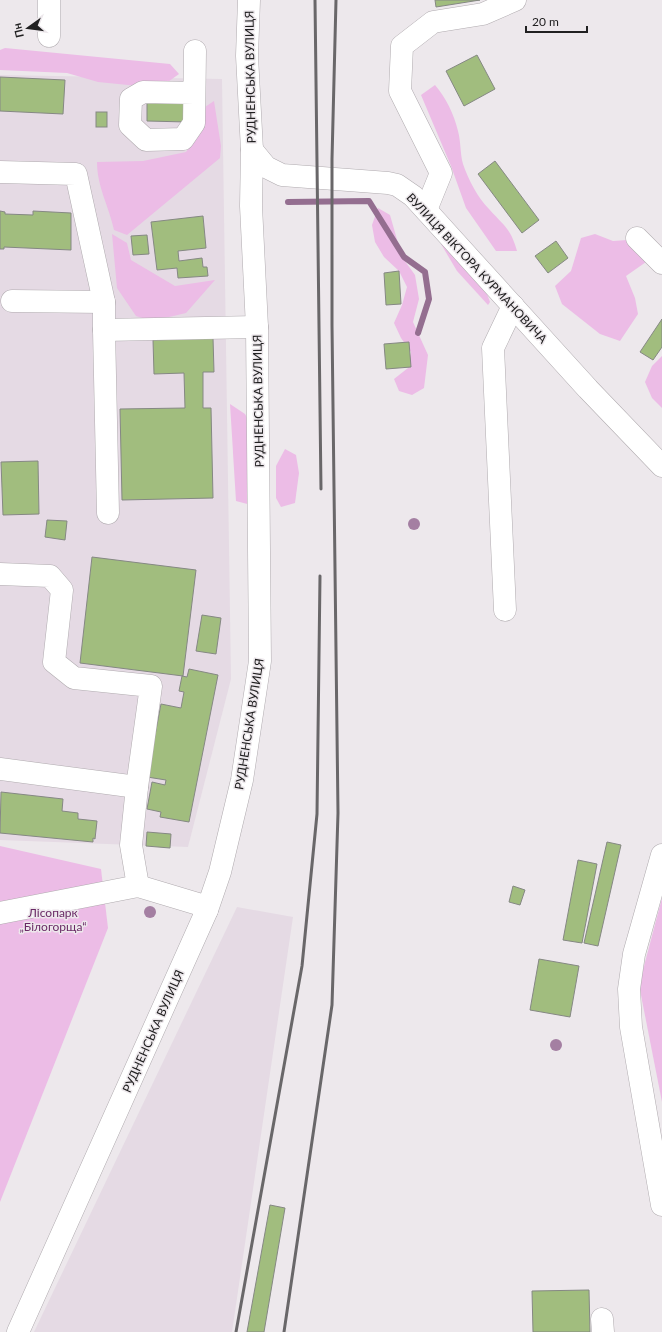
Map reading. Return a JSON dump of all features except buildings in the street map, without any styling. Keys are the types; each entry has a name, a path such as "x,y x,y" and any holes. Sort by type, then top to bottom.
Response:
{"street":[{"path":"49,0 49,36"},
{"name":"РУДНЕНСЬКА ВУЛИЦЯ","path":"18,1332 207,910 220,872 242,780 260,661 257,327 251,206 252,150 247,56 249,0"},
{"path":"426,210 441,174 400,91 402,46 433,22 483,14 515,0"},
{"path":"194,93 195,51"},
{"name":"ВУЛИЦЯ ВІКТОРА КУРМАНОВИЧА","path":"252,150 266,167 282,175 388,183 398,186 413,196 662,466"},
{"path":"0,172 76,174 104,302 108,513"},
{"path":"637,238 662,263"},
{"path":"12,301 104,302"},
{"path":"505,610 493,348 513,306"},
{"path":"104,330 257,327"},
{"path":"0,574 50,576 62,590 54,662 74,678 151,686 137,787 131,845 138,886"},
{"path":"0,769 137,787"},
{"path":"662,855 634,954 629,989 631,1027 662,1205"},
{"path":"0,913 138,886 198,904 207,910"}],"shaded area":[{"path":"0,75 222,79 231,679 188,847 0,840"},
{"path":"237,907 293,917 232,1332 34,1332"}],"green space":[{"path":"5,48 170,64 179,74 165,84 148,87 98,82 67,73 0,70 0,50"},
{"path":"435,85 452,112 459,135 463,164 468,176 477,194 485,205 503,223 509,232 517,251 496,251 466,208 451,166 421,95"},
{"path":"214,101 221,146 220,158 127,235 114,230 99,180 97,162 143,161 186,152 201,132 202,109"},
{"path":"378,208 390,215 402,257 415,275 419,299 413,322 428,355 424,388 412,395 399,391 394,379 408,368 411,352 401,338 394,323 402,305 407,287 399,271 384,257 375,242 372,225"},
{"path":"112,234 127,243 131,260 175,286 215,280 186,313 152,321 136,316 117,288"},
{"path":"595,234 613,241 627,240 646,262 626,276 635,298 638,314 620,341 600,334 562,304 555,286 571,271 581,238"},
{"path":"442,243 487,294 490,302 488,305 457,271 441,244"},
{"path":"662,356 662,408 652,398 645,382 652,366"},
{"path":"230,404 245,414 253,429 251,505 236,501"},
{"path":"285,449 296,455 299,473 295,503 281,507 276,498 276,466"},
{"name":"Лісопарк „Білогорща“","path":"0,846 101,869 108,928 0,1202"},
{"path":"662,898 662,1102 639,985"}],"waterway":[{"path":"288,202 369,201 404,257 425,272 429,299 418,333"}],"railway":[{"path":"315,0 321,489"},
{"path":"284,1332 332,1005 338,813 332,325 332,159 336,0"},
{"path":"236,1332 302,966 317,814 320,576"}]}
